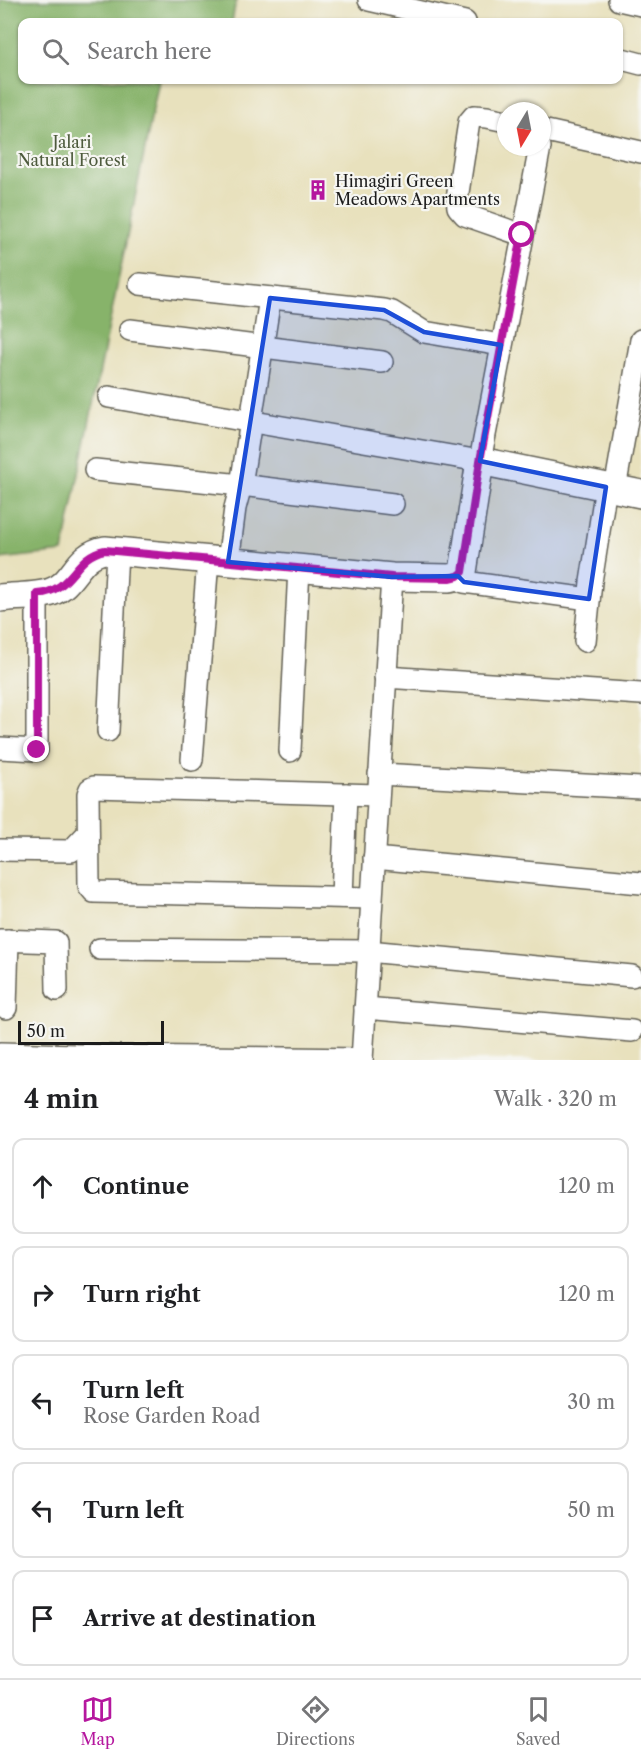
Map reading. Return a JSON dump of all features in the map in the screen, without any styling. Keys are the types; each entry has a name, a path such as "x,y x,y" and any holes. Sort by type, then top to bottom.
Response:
{"street":[{"path":"369,0 448,18"},
{"path":"620,0 641,5"},
{"path":"623,59 641,64"},
{"path":"497,119 474,117 470,122 457,199 458,207 465,215 522,235"},
{"path":"551,137 641,152"},
{"path":"0,598 53,592 63,585 88,556 111,551 392,577 450,578 463,572 480,461 538,156"},
{"path":"140,284 384,310 392,312 424,332 501,345"},
{"path":"192,760 218,561 241,485 270,298"},
{"path":"130,330 382,362"},
{"path":"585,641 589,599 621,490 641,339"},
{"path":"109,398 480,461 621,490"},
{"path":"95,470 393,504"},
{"path":"108,731 111,551"},
{"path":"290,751 299,568"},
{"path":"458,576 464,582 589,599"},
{"path":"0,1053 362,1059 392,577"},
{"path":"0,748 37,750 37,594"},
{"path":"385,677 641,694"},
{"path":"379,774 641,788"},
{"path":"371,898 94,892 89,886 88,794 94,787 378,795"},
{"path":"342,897 346,794"},
{"path":"0,850 71,851 88,833"},
{"path":"374,858 641,883"},
{"path":"6,1008 4,940 56,942 57,990"},
{"path":"100,949 368,951 632,976"},
{"path":"365,1008 632,1031"}],"highlighted area":[{"path":"270,298 384,310 424,332 501,345 480,461 606,487 589,599 464,582 458,576 392,577 228,562"}],"green space":[{"name":"Jalari Natural Forest","path":"0,0 236,0 233,18 18,18 18,84 158,84 63,552 0,559"}],"place":[{"name":"Himagiri Green Meadows Apartments","path":"318,190"}],"route":[{"path":"37,750 37,594 53,592 63,585 88,556 96,552 105,550 392,577 450,578 463,572 480,461 522,235"}]}
